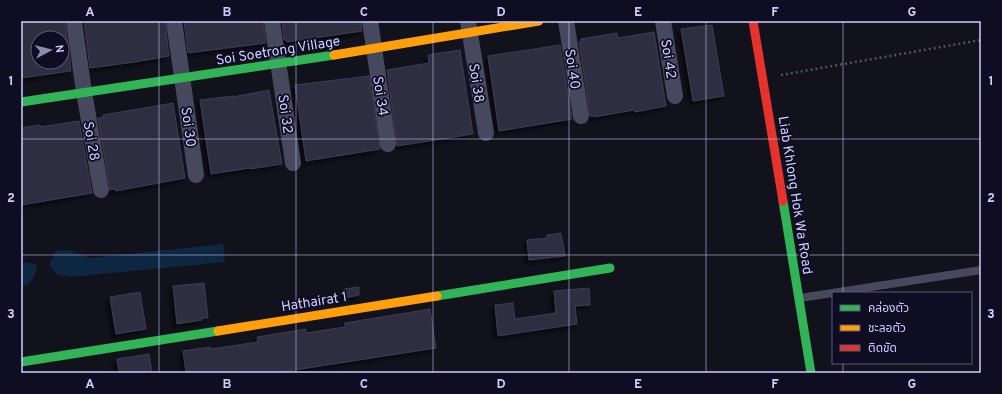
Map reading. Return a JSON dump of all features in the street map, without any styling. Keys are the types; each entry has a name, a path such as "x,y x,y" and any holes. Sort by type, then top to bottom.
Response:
{"street":[{"name":"Soi 28","path":"74,21 84,92 101,190"},
{"name":"Soi 30","path":"174,21 196,175"},
{"name":"Soi 32","path":"272,21 293,163"},
{"name":"Soi 34","path":"370,21 388,144"},
{"name":"Soi Soetrong Village","path":"21,102 374,49 469,27 539,21"},
{"name":"Soi 40","path":"566,21 581,116"},
{"name":"Soi 42","path":"663,21 675,96"},
{"name":"Liab Khlong Hok Wa Road","path":"753,21 811,373"},
{"name":"Soi 38","path":"469,27 486,133"},
{"name":"Hathairat 1","path":"21,362 610,268"}],"lane":[{"path":"837,292 981,270"},
{"path":"798,298 832,293"}],"path":[{"path":"763,78 981,40"}],"water":[{"path":"223,244 225,262 71,277 58,275 49,266 55,251 67,250 91,258"},
{"path":"21,262 37,264 32,280 28,285 21,286"}],"building":[{"path":"21,21 65,21 66,30 30,30 30,70 70,70 70,63 71,71 21,78"},
{"path":"84,21 165,21 169,56 90,68"},
{"path":"184,21 263,21 266,43 188,53"},
{"path":"282,21 361,21 362,31 287,42 284,40"},
{"path":"712,25 724,96 693,101 681,29"},
{"path":"654,32 666,106 635,112 634,110 594,117 590,116 579,42 581,42 581,39 617,33 618,38"},
{"path":"560,45 572,119 499,131 488,56"},
{"path":"460,50 473,134 397,146 387,70 429,63 428,55"},
{"path":"369,76 380,149 306,161 295,85"},
{"path":"269,90 282,164 211,174 200,100 233,97"},
{"path":"173,103 185,178 116,191 115,189 110,190 98,118 104,117 103,115"},
{"path":"79,121 92,193 21,205 21,128 40,125 40,127"},
{"path":"561,233 565,256 529,260 527,240 547,238 547,235"},
{"path":"204,283 208,318 177,324 173,286"},
{"path":"359,287 359,295 345,298 344,289"},
{"path":"589,288 590,305 575,306 577,324 498,336 495,305 513,303 515,319 556,313 554,291"},
{"path":"140,292 146,329 116,334 110,297"},
{"path":"430,309 436,348 275,373 186,373 183,351 210,347 211,349 258,342 257,337 306,329 306,333 345,327 345,323"},
{"path":"149,354 152,373 119,373 117,359"}],"traffic: fast":[{"path":"21,102 334,55"},
{"path":"783,201 811,373"},
{"path":"437,296 610,268"},
{"path":"21,362 218,331"}],"traffic: slow":[{"path":"334,55 539,21"},
{"path":"218,331 437,296"}],"traffic: jam":[{"path":"753,21 783,201"}]}
